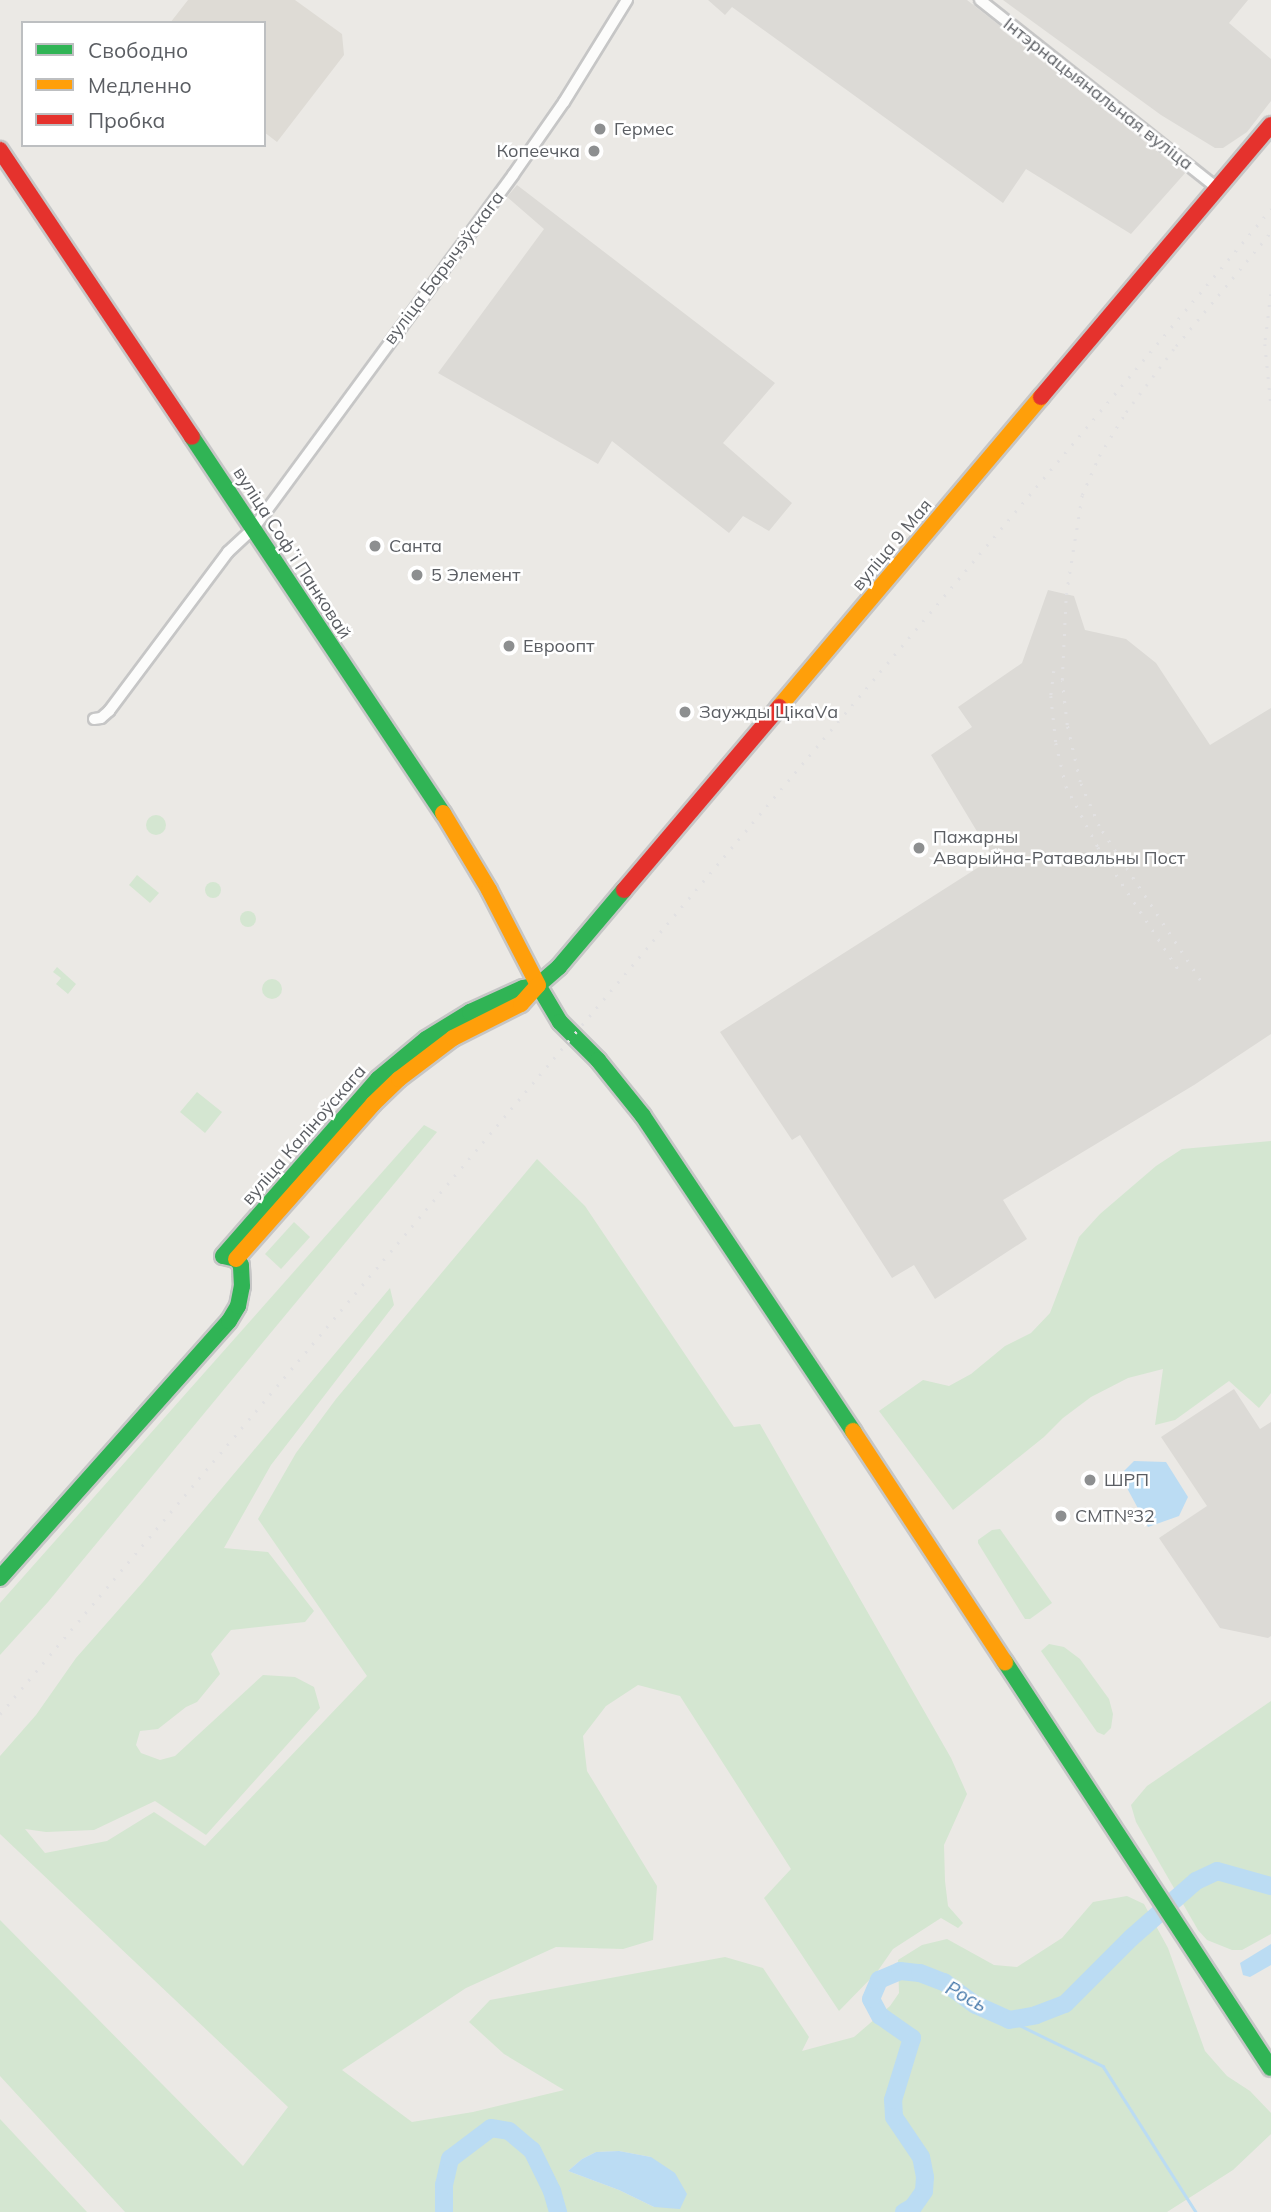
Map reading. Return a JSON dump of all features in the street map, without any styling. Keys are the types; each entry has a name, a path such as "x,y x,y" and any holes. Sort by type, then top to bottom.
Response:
{"main road":[{"name":"вуліца 9 Мая","path":"538,985 559,967 1271,125"},
{"name":"вуліца Софʼі Панковай","path":"0,149 439,806 489,890 538,985 560,1021 606,1068 674,1162 1271,2068"},
{"name":"вуліца Каліноўскага","path":"0,1578 229,1321 238,1307 242,1286 241,1265 230,1258 362,1095 426,1039 470,1012 523,988 538,985"}],"street":[{"name":"вуліца Барычэўскага","path":"253,529 513,175 564,102 627,0"},
{"name":"Інтэрнацыянальная вуліца","path":"980,0 1216,187"},
{"path":"94,719 101,718 109,711 229,552 253,529"}],"shaded area":[{"path":"188,0 295,0 342,34 344,55 277,142 266,134 266,21 172,21"},
{"path":"708,0 967,0 1186,172 1131,234 1026,169 1003,203 732,7 725,15"},
{"path":"1003,0 1248,0 1229,23 1271,59 1271,101 1247,132 1223,148 1215,148 1161,115"},
{"path":"517,185 775,383 723,443 792,503 769,531 743,516 729,533 612,441 598,464 438,373 544,229 507,197"},
{"path":"1048,590 1074,596 1085,630 1126,639 1156,663 1210,745 1271,708 1271,1034 1194,1085 1003,1200 1027,1239 935,1299 914,1265 892,1278 800,1135 792,1140 720,1032 993,858 931,755 972,727 958,707 1022,663"},
{"path":"1234,1389 1260,1429 1271,1422 1271,1636 1268,1638 1220,1628 1159,1538 1207,1506 1161,1437"}],"green space":[{"path":"156,815 163,818 166,825 163,832 156,835 149,832 146,825 149,818"},
{"path":"137,875 159,893 150,903 129,885"},
{"path":"213,882 219,884 219,896 213,898 207,896 205,890 207,884"},
{"path":"248,911 254,913 254,925 248,927 242,925 240,919 242,913"},
{"path":"57,967 76,984 68,994 56,984 61,978 53,972"},
{"path":"268,979 276,979 282,989 276,999 268,999 262,993 262,985"},
{"path":"197,1092 222,1112 205,1133 180,1112"},
{"path":"424,1125 437,1132 48,1602 0,1655 0,1603"},
{"path":"1271,1141 1271,1393 1259,1408 1229,1381 1175,1420 1155,1425 1163,1369 1128,1378 1091,1397 1063,1418 1044,1437 953,1510 879,1411 923,1380 949,1386 971,1374 1005,1346 1031,1333 1050,1313 1079,1237 1100,1214 1156,1166 1182,1149"},
{"path":"537,1159 585,1206 734,1427 760,1424 951,1758 967,1794 944,1845 948,1906 963,1923 958,1928 941,1918 893,1949 877,1972 839,2011 764,1898 791,1869 680,1696 638,1685 606,1706 583,1736 587,1771 657,1886 653,1940 623,1949 556,1947 466,1988 342,2070 412,2122 473,2112 564,2090 504,2054 469,2022 490,2000 725,1957 763,1968 809,2037 802,2051 854,2037 890,2006 899,1993 898,1960 922,1945 947,1939 994,1965 1017,1967 1062,1938 1093,1902 1127,1896 1144,1904 1168,1948 1205,2051 1227,2076 1250,2091 1271,2113 1271,2134 1233,2170 1167,2212 125,2212 0,2076 0,1920 243,2166 288,2107 0,1834 0,1756 36,1715 76,1658 390,1288 394,1305 271,1465 224,1548 268,1552 314,1611 305,1622 231,1630 211,1654 220,1674 197,1702 186,1707 158,1729 140,1731 136,1745 141,1753 160,1760 175,1756 263,1675 295,1677 314,1687 320,1708 206,1835 155,1801 94,1830 46,1832 25,1829 45,1853 107,1841 154,1812 205,1846 367,1676 258,1519 296,1453 336,1399","holes":["619,2151 651,2157 654,2207 619,2190 568,2171 596,2152"]},
{"path":"294,1222 310,1237 281,1269 265,1254"},
{"path":"1000,1529 1052,1603 1030,1619 1025,1619 978,1543 978,1540 992,1530"},
{"path":"1049,1644 1064,1647 1080,1659 1109,1699 1113,1714 1111,1728 1104,1735 1097,1732 1041,1651"},
{"path":"1271,1701 1271,1934 1242,1950 1232,1950 1207,1940 1198,1930 1136,1822 1131,1805 1147,1786"},
{"path":"0,2119 87,2212 0,2212"}],"water":[{"path":"1134,1461 1166,1462 1188,1497 1179,1516 1148,1527 1120,1475"},
{"path":"1271,1944 1271,1965 1250,1977 1243,1975 1240,1963"},
{"path":"619,2151 651,2157 675,2173 687,2194 680,2209 654,2207 619,2190 568,2171 596,2152"}],"waterway":[{"name":"Рось","path":"904,2212 913,2207 924,2191 925,2177 921,2157 894,2117 893,2100 912,2038 880,2016 871,1999 879,1980 900,1971 920,1973 944,1982 976,2005 1009,2020 1036,2015 1065,2004 1131,1938 1196,1881 1217,1871 1271,1886"},
{"path":"1009,2020 1103,2066 1196,2212"},
{"name":"Рось","path":"444,2212 444,2185 450,2159 491,2128 509,2131 532,2150 552,2191 558,2212"}],"railway":[{"path":"0,1714 1271,209"},
{"path":"1200,980 1099,826 1080,782 1067,725 1062,680 1066,595 1082,495 1099,456 1126,412 1176,346 1271,232"},
{"path":"1271,294 1265,344 1271,404"},
{"path":"1054,671 1051,696 1056,743 1066,786 1098,847 1182,975"}],"traffic: fast":[{"path":"192,437 443,813"},
{"path":"624,890 559,967 538,985 560,1022 598,1060 643,1116 853,1431"},
{"path":"236,1259 223,1256 378,1079 426,1039 470,1012 523,988 538,985"},
{"path":"0,1578 229,1321 238,1306 242,1286 241,1265 236,1259"},
{"path":"1005,1662 1271,2068"}],"traffic: slow":[{"path":"779,707 1041,397"},
{"path":"443,813 489,890 538,985"},
{"path":"236,1259 373,1104 399,1079 453,1038 521,1004 538,985"},
{"path":"853,1431 1005,1662"}],"traffic: jam":[{"path":"1041,397 1271,125"},
{"path":"0,150 192,437"},
{"path":"624,890 779,707"}],"place":[{"name":"Гермес","path":"600,129"},
{"name":"Копеечка","path":"594,151"},
{"name":"Санта","path":"375,546"},
{"name":"5 Элемент","path":"417,575"},
{"name":"Евроопт","path":"509,646"},
{"name":"Заужды ЦікаVа","path":"685,712"},
{"name":"Пажарны Аварыйна-Ратавальны Пост","path":"919,848"},
{"name":"ШРП","path":"1090,1480"},
{"name":"СМТ№32","path":"1061,1516"}]}
